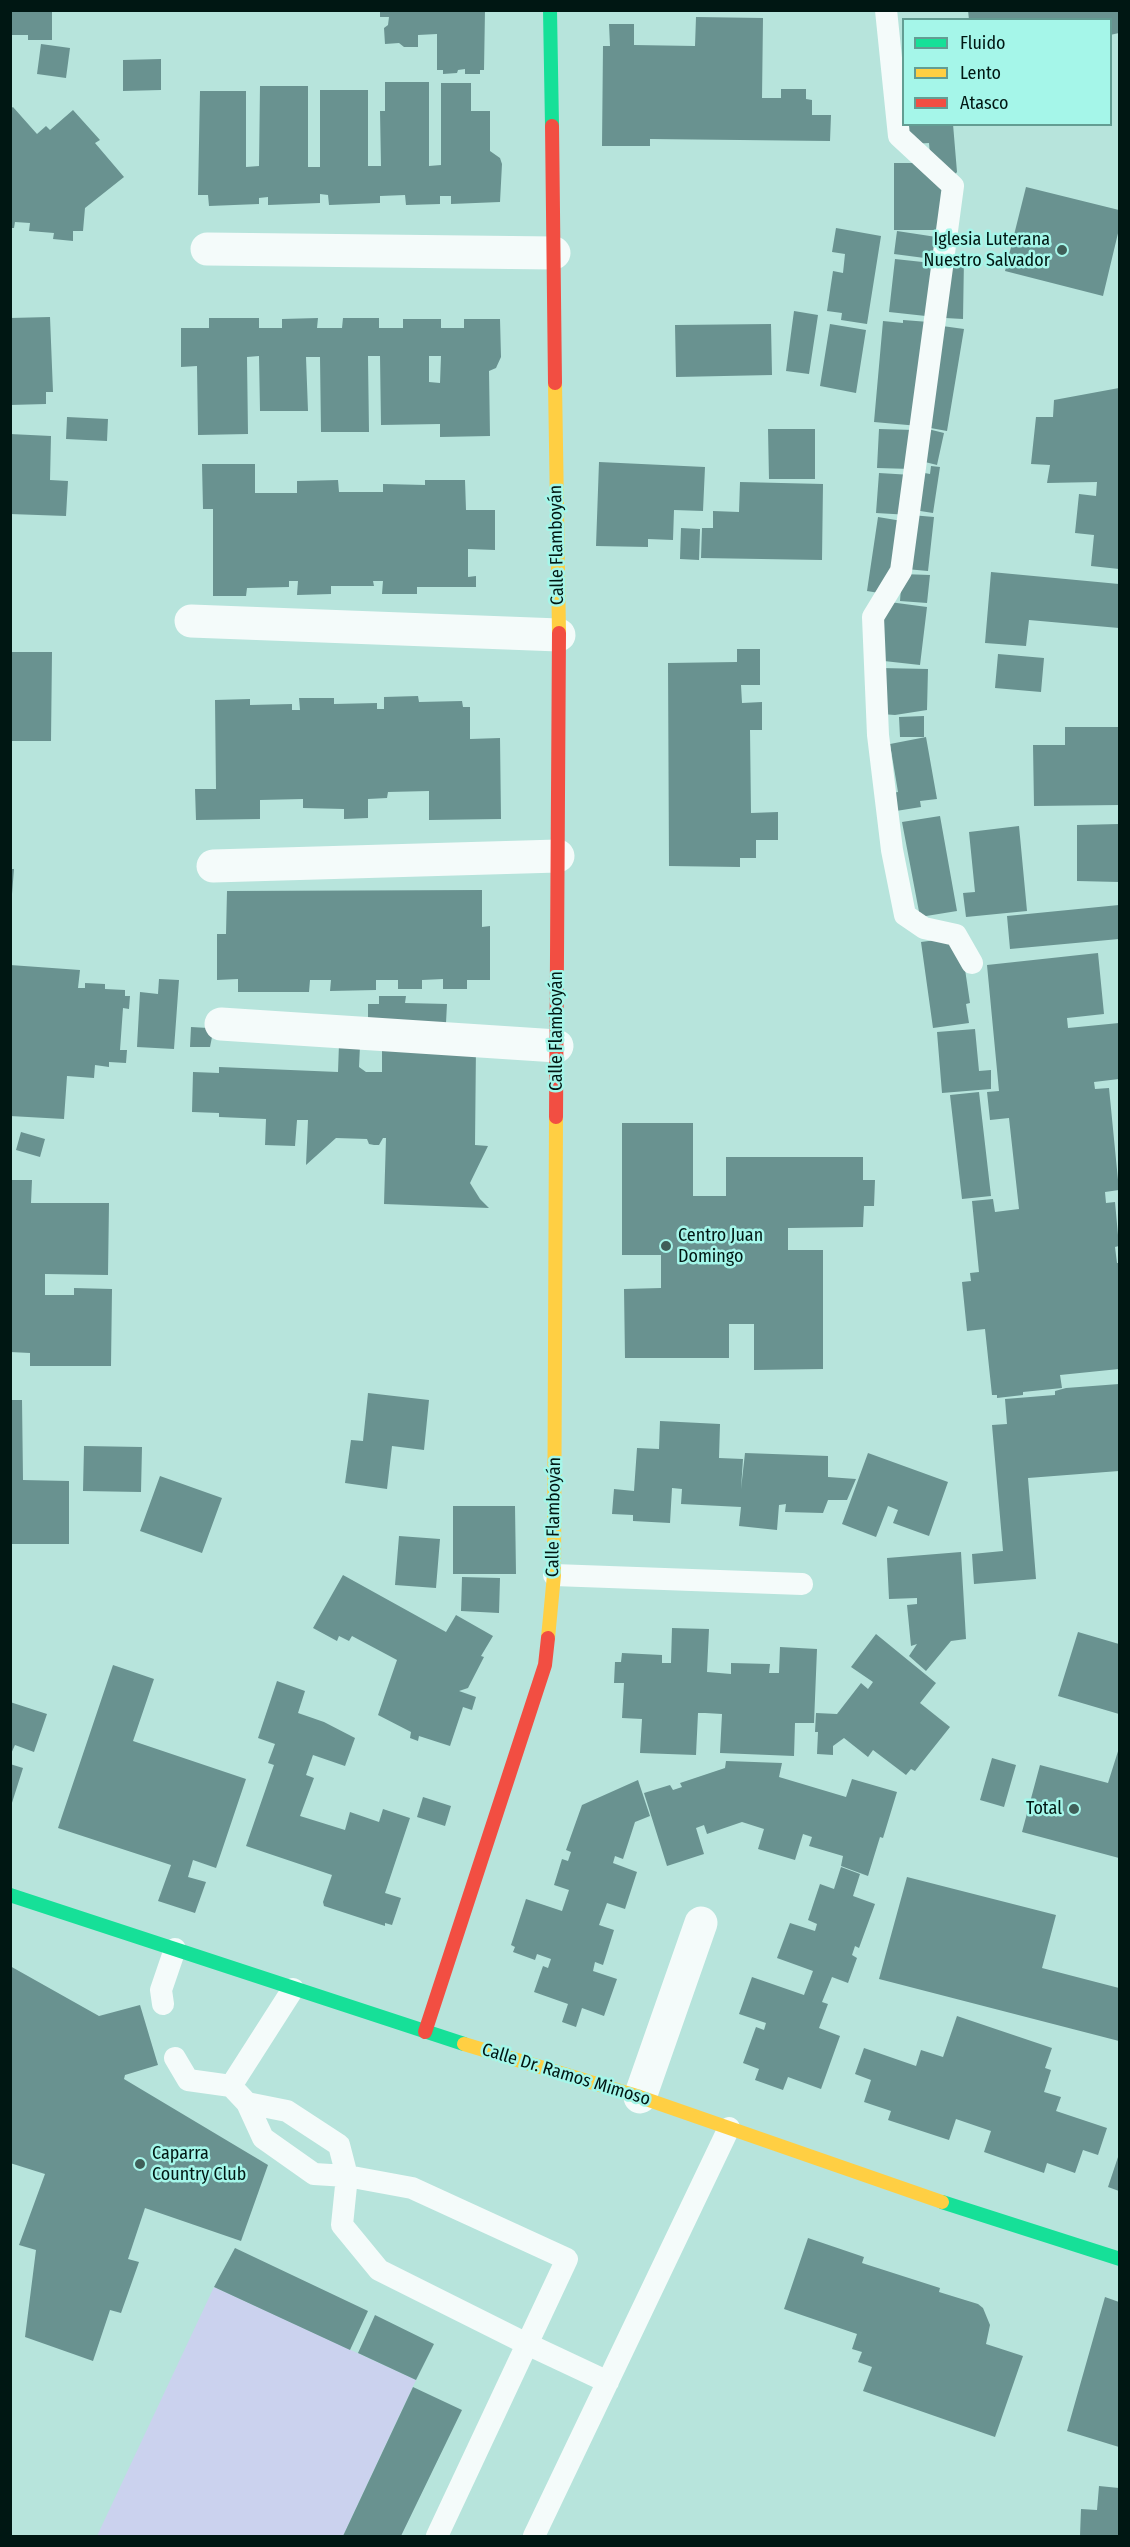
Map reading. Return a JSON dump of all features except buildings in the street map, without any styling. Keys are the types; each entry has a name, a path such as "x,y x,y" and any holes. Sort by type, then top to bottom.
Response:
{"street":[{"name":"Calle Flamboyán","path":"425,2032 545,1665 554,1575 559,635 550,10"},
{"path":"207,249 554,253"},
{"path":"191,621 559,635"},
{"path":"213,866 558,855"},
{"path":"222,1024 557,1047"},
{"name":"Calle Dr. Ramos Mimoso","path":"10,1895 425,2032 639,2097 971,2212 1119,2259"},
{"path":"639,2097 701,1923"}],"lane":[{"path":"886,10 898,136 953,186 901,571 873,617 878,735 892,850 905,915 924,928 956,935 972,963"},
{"path":"554,1575 802,1584"},
{"path":"164,2004 161,1990 175,1949"},
{"path":"231,2086 293,1989"},
{"path":"175,2058 188,2080 231,2086 247,2103 263,2138 314,2174 347,2176 412,2188 567,2259 437,2536"},
{"path":"247,2103 287,2111 339,2145 347,2176 342,2225 379,2270 526,2344 608,2382"},
{"path":"534,2536 729,2128"}],"shaded area":[{"path":"214,2287 416,2380 343,2536 97,2536"}],"traffic: fast":[{"path":"550,10 552,126"},
{"path":"10,1895 464,2044"},
{"path":"942,2202 1120,2259"}],"traffic: slow":[{"path":"555,383 559,633"},
{"path":"548,1638 554,1575 556,1117"},
{"path":"464,2044 640,2097 942,2202"}],"traffic: jam":[{"path":"552,126 555,383"},
{"path":"556,1117 559,633"},
{"path":"425,2032 545,1665 548,1638"}],"place":[{"name":"Iglesia Luterana Nuestro Salvador","path":"1062,250"},
{"name":"Centro Juan Domingo","path":"666,1246"},
{"name":"Total","path":"1074,1809"},
{"name":"Caparra Country Club","path":"140,2164"}]}
